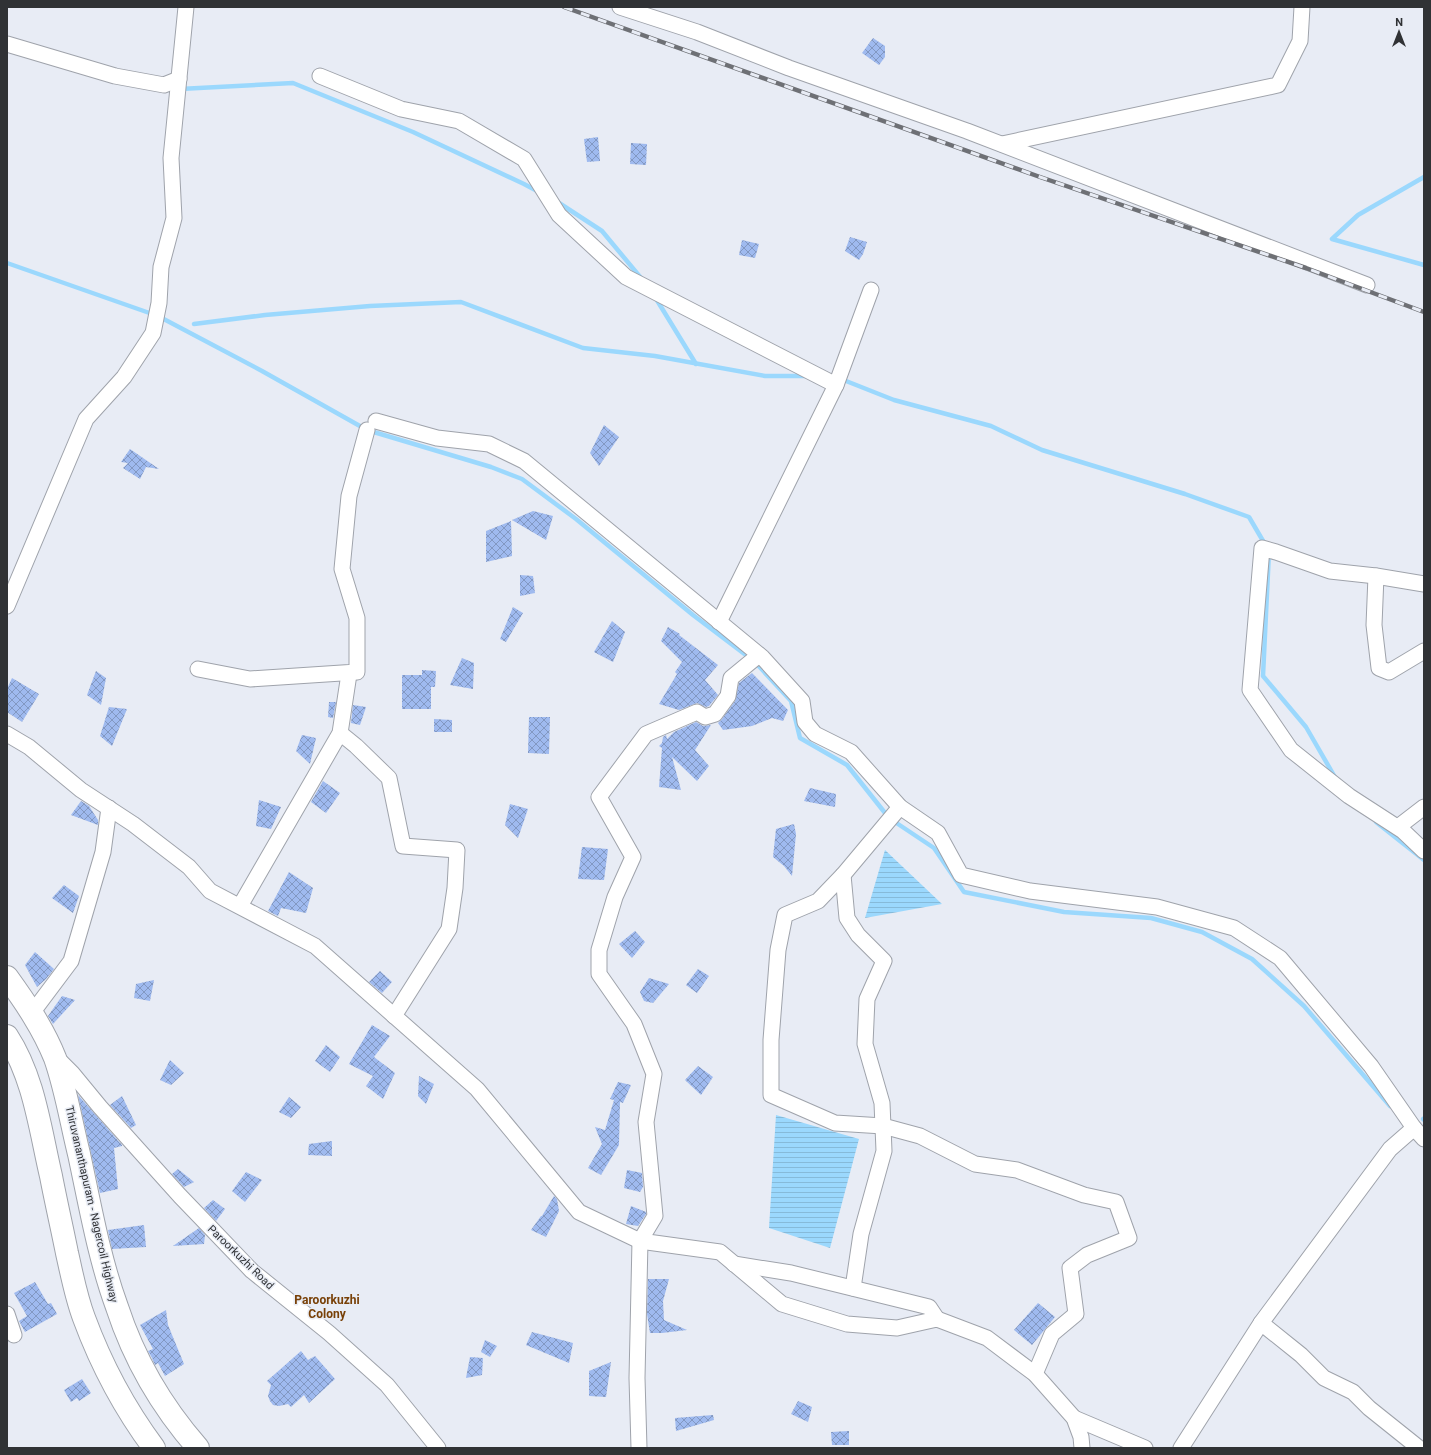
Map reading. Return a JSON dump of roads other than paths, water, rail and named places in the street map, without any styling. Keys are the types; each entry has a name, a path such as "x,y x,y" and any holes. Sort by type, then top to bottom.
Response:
{"main road":[{"name":"Thiruvananthapuram - Nagercoil Highway","path":"7,977 32,1013 54,1056 63,1081 96,1232 117,1308 146,1375 163,1402 188,1437 198,1448"},
{"path":"7,1036 23,1066 36,1109 73,1278 84,1317 118,1393 154,1448"}],"street":[{"path":"7,606 86,419 124,377 153,333 158,306 161,267 174,218 171,158 186,7"},
{"path":"620,7 697,32 789,68 1002,144 1367,285"},
{"path":"1002,144 1278,85 1300,41 1302,7"},
{"path":"7,44 115,76 164,85 179,79"},
{"path":"320,76 401,109 459,120 524,159 558,215 626,277 836,385"},
{"path":"719,622 836,385 871,290"},
{"path":"198,669 250,679 349,674 357,672 357,618 342,569 349,496 371,425 437,438 489,444 524,461 759,655 802,701 805,722 815,734 851,752 900,807 938,833 961,876 1030,891 1157,908 1234,928 1280,958 1370,1066 1420,1131 1390,1149 1261,1323 1181,1448"},
{"path":"1424,584 1376,576 1330,571 1269,550 1250,690 1291,750 1349,796 1398,827 1424,851"},
{"path":"1376,576 1374,625 1379,668 1389,672 1424,651"},
{"path":"639,1448 637,1378 640,1241 655,1216 646,1122 654,1074 634,1024 600,974 599,950 615,897 633,857 599,797 646,734 697,712 705,717 715,714 728,696 731,678 759,655"},
{"path":"240,906 340,733 349,674"},
{"path":"340,733 356,746 389,778 402,846 457,850 455,888 449,929 394,1016"},
{"path":"7,734 28,747 81,790 133,824 189,867 210,891 315,946 477,1090 579,1212 640,1241 720,1252 782,1304 847,1324 897,1328 937,1319 987,1338 1035,1374 1074,1418 1081,1437 1082,1448"},
{"path":"900,807 843,875 818,901 785,915 778,950 771,1040 771,1095 835,1123 883,1126 920,1136 975,1164 1017,1170 1084,1195 1116,1202 1129,1238 1086,1255 1070,1268 1076,1314 1052,1334 1035,1374"},
{"path":"1398,827 1424,807"},
{"path":"32,1013 71,961 103,852 109,808"},
{"path":"843,875 847,918 858,935 884,961 867,999 865,1044 882,1103 884,1151 861,1234 853,1288"},
{"name":"Paroorkuzhi Road","path":"54,1056 72,1072 102,1110 216,1234 252,1270 329,1333 387,1385 438,1448"},
{"path":"734,1264 791,1273 929,1307 937,1319"},
{"path":"7,1314 14,1335"},
{"path":"1261,1323 1301,1355 1324,1378 1353,1392 1369,1408 1419,1448"},
{"path":"1074,1418 1145,1448"}],"water":[{"path":"885,850 942,904 865,918"},
{"path":"776,1115 859,1139 830,1248 769,1228"}],"waterway":[{"path":"180,89 293,83 413,132 539,192"},
{"path":"1424,177 1358,215 1332,239 1424,265"},
{"path":"556,201 602,231 641,278"},
{"path":"7,263 158,316 262,371 367,430 491,467 522,479 576,519 693,615 755,662 791,701 800,738 847,765 889,818 934,848 964,892 1064,912 1151,918 1202,932 1252,959 1304,1006 1390,1106"},
{"path":"655,297 696,364"},
{"path":"194,324 265,315 370,306 461,302 583,348 655,356 765,376 808,376"},
{"path":"841,379 894,400 991,426 1042,450 1185,494 1249,517 1266,546"},
{"path":"1269,552 1263,676 1306,727 1336,779"},
{"path":"1376,822 1424,860"}],"railway":[{"path":"564,7 1040,177 1306,268 1424,312"}],"district":[{"name":"Paroorkuzhi Colony","path":"327,1307"}]}
